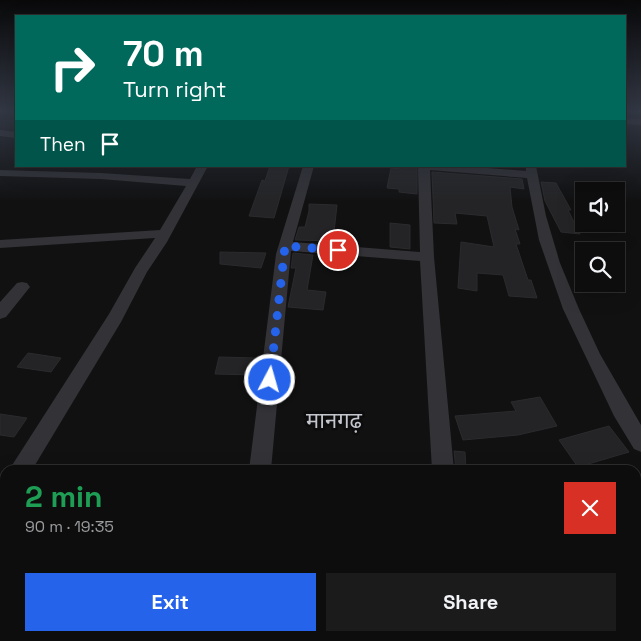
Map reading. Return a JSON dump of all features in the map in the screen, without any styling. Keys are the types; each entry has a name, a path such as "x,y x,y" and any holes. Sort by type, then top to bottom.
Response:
{"street":[{"path":"0,172 15,162"},
{"path":"23,465 115,318 140,271 164,234 202,167"},
{"path":"261,465 285,246 309,167"},
{"path":"443,465 427,257 424,168 531,171 534,201 560,287 621,414 641,442"},
{"path":"0,172 101,176 194,183"},
{"path":"0,244 164,234"},
{"path":"285,246 427,257"},
{"path":"0,313 22,287"}],"building":[{"path":"270,167 289,167 274,218 249,216 262,180 265,181"},
{"path":"403,167 417,167 417,194 399,192 399,189 387,188 391,168 402,169"},
{"path":"432,172 522,179 524,189 510,187 512,207 519,230 515,229 520,244 516,244 528,280 531,280 537,298 509,296 503,275 477,273 477,291 458,288 461,242 494,247 487,216 455,213 457,224 434,223"},
{"path":"541,182 556,183 571,210 568,210 575,224 575,232 580,234 561,232 545,201"},
{"path":"309,204 337,205 333,241 295,240 299,227 305,227"},
{"path":"390,223 410,225 410,249 390,247"},
{"path":"220,252 266,253 261,268 220,264"},
{"path":"293,253 313,255 307,290 326,292 323,310 288,307 296,268 291,268"},
{"path":"28,353 61,358 51,372 17,367"},
{"path":"219,357 257,358 255,375 215,374"},
{"path":"540,397 557,426 518,435 463,440 455,416 516,411 511,402"},
{"path":"0,414 27,418 14,437 0,435"},
{"path":"609,426 629,452 585,465 577,465 559,440"},
{"path":"454,451 465,452 466,465 455,465"}],"district":[{"name":"मानगढ़","path":"334,420"}],"route":[{"path":"270,380 285,246 338,250"}]}
